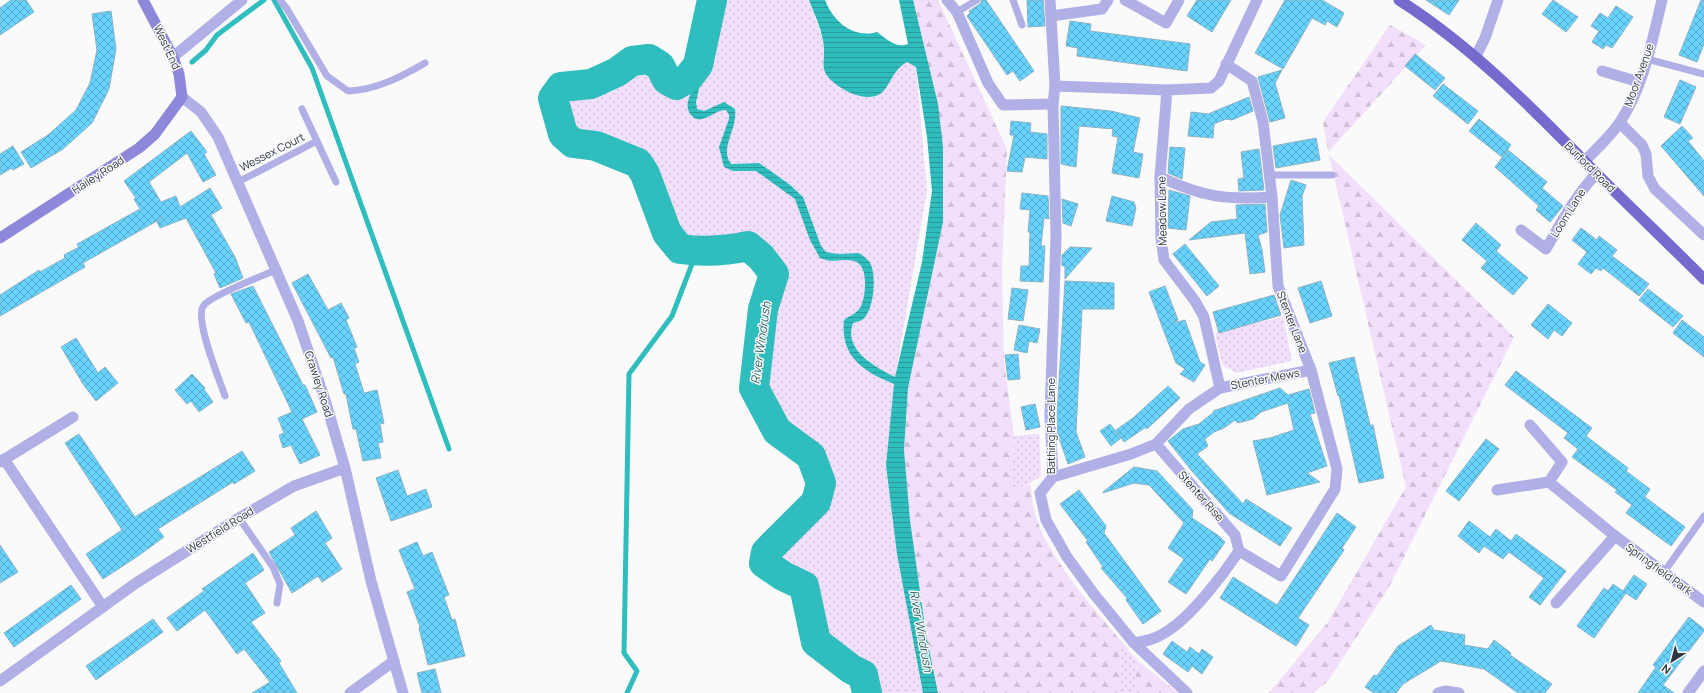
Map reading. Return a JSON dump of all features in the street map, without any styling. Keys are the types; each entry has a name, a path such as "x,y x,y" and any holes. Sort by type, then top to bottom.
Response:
{"main road":[{"name":"West End","path":"143,0 173,57 179,74 182,97"},
{"name":"Burford Road","path":"1399,0 1419,13 1476,56 1704,278"},
{"name":"Hailey Road","path":"0,238 139,148 155,134 182,97"}],"street":[{"path":"173,57 242,0"},
{"path":"947,0 957,12 988,83 1004,105 1053,104"},
{"name":"Bathing Place Lane","path":"1050,0 1055,86 1053,104 1056,237 1050,415 1053,477 1040,493 1046,520 1068,557 1094,594 1134,643 1187,693"},
{"path":"1051,16 1102,9 1108,0"},
{"path":"1125,0 1166,23 1179,0"},
{"path":"1055,86 1167,90 1211,88 1219,81 1257,0"},
{"path":"1476,56 1485,38 1498,0"},
{"name":"Moor Avenue","path":"1584,161 1620,122 1639,82 1647,59 1662,0"},
{"name":"Stenter Lane","path":"1226,64 1252,81 1263,122 1268,175 1272,197 1278,286 1311,370 1337,469 1335,489 1281,576 1239,550"},
{"path":"1602,70 1639,82"},
{"name":"Meadow Lane","path":"1167,90 1160,177 1164,260 1195,301 1204,317 1220,388"},
{"name":"Crawley Road","path":"182,97 201,112 218,137 298,321 345,468 371,581 403,693"},
{"path":"1620,122 1642,145 1646,154 1648,176 1655,189 1704,235"},
{"name":"Loom Lane","path":"1521,230 1546,249 1571,206 1597,173"},
{"path":"1160,177 1185,189 1214,197 1244,199 1272,197"},
{"name":"Stenter Mews","path":"1220,388 1311,370"},
{"path":"1053,477 1131,454 1156,444 1189,409 1220,388"},
{"path":"73,417 2,461 103,607"},
{"path":"1497,490 1549,482 1562,462 1530,425"},
{"name":"Stenter Rise","path":"1156,444 1235,535 1239,550"},
{"name":"Westfield Road","path":"0,681 136,583 239,518 294,486 345,468"},
{"name":"Springfield Park","path":"1549,482 1615,536 1704,602"},
{"name":"Springfield Park","path":"1556,603 1615,536"},
{"path":"1134,643 1150,640 1167,632 1194,607 1225,572 1239,550"},
{"path":"350,693 394,661"},
{"path":"1688,693 1704,671"},
{"path":"1438,693 1445,691 1459,693"}],"lane":[{"path":"280,0 287,9 327,76 348,92 362,91 402,77 425,63"},
{"path":"957,12 977,0"},
{"path":"1014,0 1022,25"},
{"path":"1647,59 1704,74"},
{"name":"Wessex Court","path":"302,109 336,182"},
{"name":"Wessex Court","path":"238,182 317,142"},
{"path":"1268,175 1332,175"},
{"path":"225,396 202,328 200,315 203,305 218,296 276,270"},
{"path":"1664,572 1704,516"},
{"path":"239,518 273,567 280,584 277,603"}],"green space":[{"path":"727,0 809,0 822,38 825,52 823,66 833,82 850,93 872,97 886,88 891,77 901,65 907,62 916,67 927,191 896,371 886,465 897,554 923,693 876,693 870,670 823,636 812,584 772,558 822,504 829,483 818,452 784,425 762,388 782,273 750,236 683,241 673,228 655,173 646,158 597,135 570,131 562,101 566,95 598,90 636,68 649,66 664,86 676,92 688,85 708,64"},
{"path":"912,0 938,0 1007,149 1002,269 1004,362 1014,436 1012,489 1030,483 1035,513 1040,529 1049,546 1059,563 1121,641 1120,693 938,693 926,634 910,520 904,450 908,388 943,222 943,147"},
{"path":"1390,25 1426,45 1328,152 1323,122"},
{"path":"1329,155 1514,337 1389,587 1328,681 1313,693 1269,693 1328,622 1406,487"},
{"path":"1283,317 1292,361 1236,373 1222,365 1215,332"},
{"path":"1039,434 1041,476 1030,483 1012,489 1014,436"},
{"path":"1121,641 1137,660 1135,693 1120,693"},
{"path":"1137,660 1178,693 1135,693"}],"water":[{"path":"709,0 716,0 701,66 701,80 696,102 697,109 704,111 724,102 735,109 734,124 727,151 731,164 759,163 789,184 803,197 821,246 826,252 838,254 859,253 869,262 872,268 874,284 872,301 866,316 862,320 853,323 851,333 857,349 870,363 895,377 922,262 932,191 927,137 916,67 907,62 897,70 886,88 880,94 873,97 850,93 842,89 826,74 824,66 823,40 809,0 825,0 833,15 852,30 860,33 877,32 896,44 904,45 908,44 899,0 913,0 938,104 943,147 943,222 908,388 904,450 910,520 926,634 938,693 923,693 897,554 886,465 894,384 873,374 856,361 846,344 844,333 844,320 858,311 863,301 865,288 864,274 859,263 854,261 830,261 820,258 810,240 795,199 756,171 733,171 724,167 719,147 729,119 729,115 726,110 700,119 696,119 689,113 689,98 696,78 693,76 685,84 681,80 696,61"}],"building":[{"path":"11,0 26,0 34,12 0,35 0,8"},
{"path":"982,0 986,0 1034,71 1020,81 1013,71 1007,75 967,16 970,13 969,11 980,4"},
{"path":"1027,0 1043,0 1045,26 1028,27"},
{"path":"1197,0 1231,0 1212,32 1187,16"},
{"path":"1285,0 1322,0 1344,13 1337,27 1327,21 1325,25 1312,18 1283,69 1255,53"},
{"path":"1426,0 1459,0 1449,15"},
{"path":"1553,0 1578,17 1566,32 1542,14"},
{"path":"1701,0 1704,0 1704,44 1697,62 1679,55"},
{"path":"1616,6 1633,17 1612,48 1606,45 1603,49 1592,42 1599,31 1591,26 1600,13 1608,18"},
{"path":"111,11 116,49 109,89 92,123 63,149 31,168 21,152 48,135 76,110 90,83 97,50 92,14"},
{"path":"1070,21 1091,24 1090,31 1190,44 1187,71 1077,56 1078,48 1066,46"},
{"path":"1415,54 1445,78 1435,90 1405,66"},
{"path":"1282,70 1275,83 1285,118 1270,122 1258,77"},
{"path":"1680,80 1696,87 1680,124 1664,117"},
{"path":"1443,84 1478,111 1468,124 1433,96"},
{"path":"1249,97 1253,111 1232,120 1226,119 1214,124 1213,138 1188,136 1191,112 1208,114"},
{"path":"1061,106 1111,111 1140,118 1133,152 1143,154 1139,178 1112,173 1118,137 1112,136 1113,129 1079,126 1076,167 1061,164"},
{"path":"1479,119 1511,145 1502,157 1469,131"},
{"path":"1011,121 1031,123 1030,132 1047,134 1047,159 1025,157 1022,172 1007,171 1014,135 1010,135"},
{"path":"1682,126 1693,138 1688,141 1704,161 1704,196 1661,146"},
{"path":"191,131 207,152 204,154 216,175 203,182 187,153 149,182 161,202 176,196 180,207 210,188 222,208 211,215 235,257 243,278 220,288 214,274 216,273 186,218 160,228 157,222 164,217 83,263 85,267 0,316 0,295 39,270 40,272 65,258 64,255 79,247 77,244 140,209 134,199 136,198 124,181"},
{"path":"1316,138 1320,160 1276,168 1273,146"},
{"path":"13,146 24,164 13,170 12,168 0,175 0,154"},
{"path":"1170,147 1185,148 1182,179 1168,173"},
{"path":"1259,149 1264,190 1239,191 1238,179 1244,178 1241,152"},
{"path":"1508,150 1547,182 1542,188 1563,206 1550,222 1536,210 1539,206 1495,167"},
{"path":"1291,180 1306,185 1302,196 1304,245 1284,248 1280,215"},
{"path":"1169,190 1190,196 1186,230 1168,228"},
{"path":"1022,193 1048,196 1049,219 1044,218 1041,246 1045,246 1043,282 1020,281 1021,266 1029,266 1030,232 1028,232 1030,210 1020,209"},
{"path":"1112,196 1134,202 1136,208 1132,226 1106,221"},
{"path":"1062,199 1078,204 1071,226 1063,223"},
{"path":"1265,204 1267,232 1258,235 1265,272 1250,274 1245,233 1189,240 1211,222 1237,219 1236,205"},
{"path":"1476,223 1501,245 1496,251 1528,278 1513,295 1481,268 1487,261 1462,240"},
{"path":"1581,228 1597,240 1599,236 1617,250 1612,256 1649,284 1639,296 1603,268 1601,271 1596,268 1591,274 1578,264 1587,252 1572,240"},
{"path":"1185,244 1219,286 1207,296 1173,254"},
{"path":"1070,247 1092,248 1065,279 1065,266 1062,266 1062,255"},
{"path":"308,274 328,310 341,303 349,318 346,320 357,347 354,348 359,362 355,364 364,393 377,390 384,423 380,424 383,442 378,443 381,458 363,461 356,429 353,429 346,394 344,394 333,357 331,358 292,283"},
{"path":"1065,281 1114,283 1114,309 1082,309 1076,432 1085,457 1068,464 1058,435 1057,415"},
{"path":"1321,281 1332,316 1310,323 1298,288"},
{"path":"253,286 303,385 305,385 317,412 302,419 320,455 300,464 291,445 283,448 279,435 284,433 278,418 292,412 249,322 246,323 231,294"},
{"path":"1165,286 1178,320 1173,323 1185,320 1200,362 1205,365 1194,382 1180,374 1185,369 1176,363 1149,292"},
{"path":"1012,288 1028,290 1023,321 1008,319"},
{"path":"1648,289 1683,316 1673,327 1639,300"},
{"path":"1274,295 1281,315 1219,333 1213,312"},
{"path":"1548,304 1572,323 1562,336 1554,330 1548,339 1531,325"},
{"path":"1682,320 1704,337 1704,357 1673,333"},
{"path":"1019,325 1040,329 1037,343 1029,341 1027,353 1014,350"},
{"path":"76,338 98,373 105,367 118,383 96,401 83,384 61,347"},
{"path":"1018,354 1020,379 1008,380 1005,355"},
{"path":"1354,357 1370,425 1373,425 1384,478 1359,483 1339,395 1338,396 1329,363"},
{"path":"1516,371 1592,428 1586,436 1628,468 1626,471 1650,489 1645,497 1685,527 1671,546 1626,513 1632,505 1615,492 1617,490 1572,457 1578,449 1564,438 1568,433 1505,385"},
{"path":"192,374 205,388 204,389 213,402 199,412 191,401 187,404 175,390"},
{"path":"1168,386 1180,398 1147,429 1146,427 1124,442 1116,430 1133,418"},
{"path":"1280,388 1288,395 1309,389 1315,413 1310,414 1327,466 1307,473 1320,482 1267,495 1253,441 1270,438 1294,430 1288,403 1261,412 1253,419 1238,423 1235,420 1205,439 1208,446 1197,454 1243,504 1246,499 1292,528 1280,546 1229,513 1168,441 1183,429 1199,424 1214,412 1213,411"},
{"path":"1035,404 1040,427 1026,430 1021,407"},
{"path":"1110,424 1121,438 1111,446 1100,431"},
{"path":"79,434 135,517 242,451 255,471 234,484 233,482 158,529 164,537 103,579 86,554 122,530 65,443"},
{"path":"1486,439 1499,449 1459,501 1446,491"},
{"path":"1134,467 1157,471 1193,510 1192,518 1219,536 1225,542 1212,561 1210,559 1186,594 1168,582 1184,559 1168,548 1184,523 1149,485 1134,483 1103,493"},
{"path":"398,470 407,496 426,489 432,507 391,521 376,478"},
{"path":"1079,490 1106,526 1104,533 1161,611 1143,624 1126,600 1127,598 1101,568 1103,567 1086,542 1088,541 1060,504"},
{"path":"316,511 332,538 325,543 342,569 322,582 318,576 292,593 269,552 295,535 291,528"},
{"path":"1337,513 1356,527 1342,548 1344,550 1298,618 1309,625 1296,646 1220,598 1233,577 1277,605"},
{"path":"1469,521 1490,537 1496,529 1511,541 1516,534 1566,571 1540,605 1529,597 1544,578 1509,552 1503,559 1484,546 1479,553 1458,536"},
{"path":"417,542 423,556 432,552 449,595 444,597 452,620 455,619 465,656 428,665 420,627 407,592 415,589 399,550"},
{"path":"0,545 18,572 0,583"},
{"path":"253,553 264,570 245,583 265,613 251,622 281,661 279,663 297,693 252,693 270,682 244,649 237,654 205,610 177,631 167,618 204,591 202,589"},
{"path":"1634,575 1647,584 1636,600 1623,591"},
{"path":"1613,584 1626,593 1594,638 1577,626 1604,588 1608,591"},
{"path":"71,585 81,599 14,647 4,633"},
{"path":"1689,617 1704,629 1704,631 1663,685 1674,693 1638,693 1656,667 1653,665"},
{"path":"153,619 163,632 96,680 86,666"},
{"path":"1431,625 1434,630 1465,635 1464,645 1488,649 1494,640 1511,653 1510,655 1552,684 1545,693 1518,693 1484,669 1441,661 1403,684 1396,693 1374,693 1365,687 1374,675 1377,676 1398,646"},
{"path":"1172,641 1187,652 1190,647 1199,654 1202,649 1213,657 1202,674 1192,666 1188,672 1163,654"},
{"path":"435,669 441,693 422,693 417,673"}],"waterway":[{"path":"192,62 206,50 217,35 264,0"},
{"path":"274,0 312,68 449,449"},
{"name":"River Windrush","path":"712,0 698,65 688,78 676,85 667,80 660,66 649,59 632,61 617,72 591,84 561,87 553,98 563,134 573,143 596,146 638,163 645,174 667,233 680,249 714,250 748,246 761,257 774,274 763,309 754,388 777,431 811,456 821,483 816,502 766,552 764,563 783,576 804,586 816,642 851,669 863,675 867,693"},
{"path":"627,693 637,671 624,653 629,374 672,316 697,251"}]}
